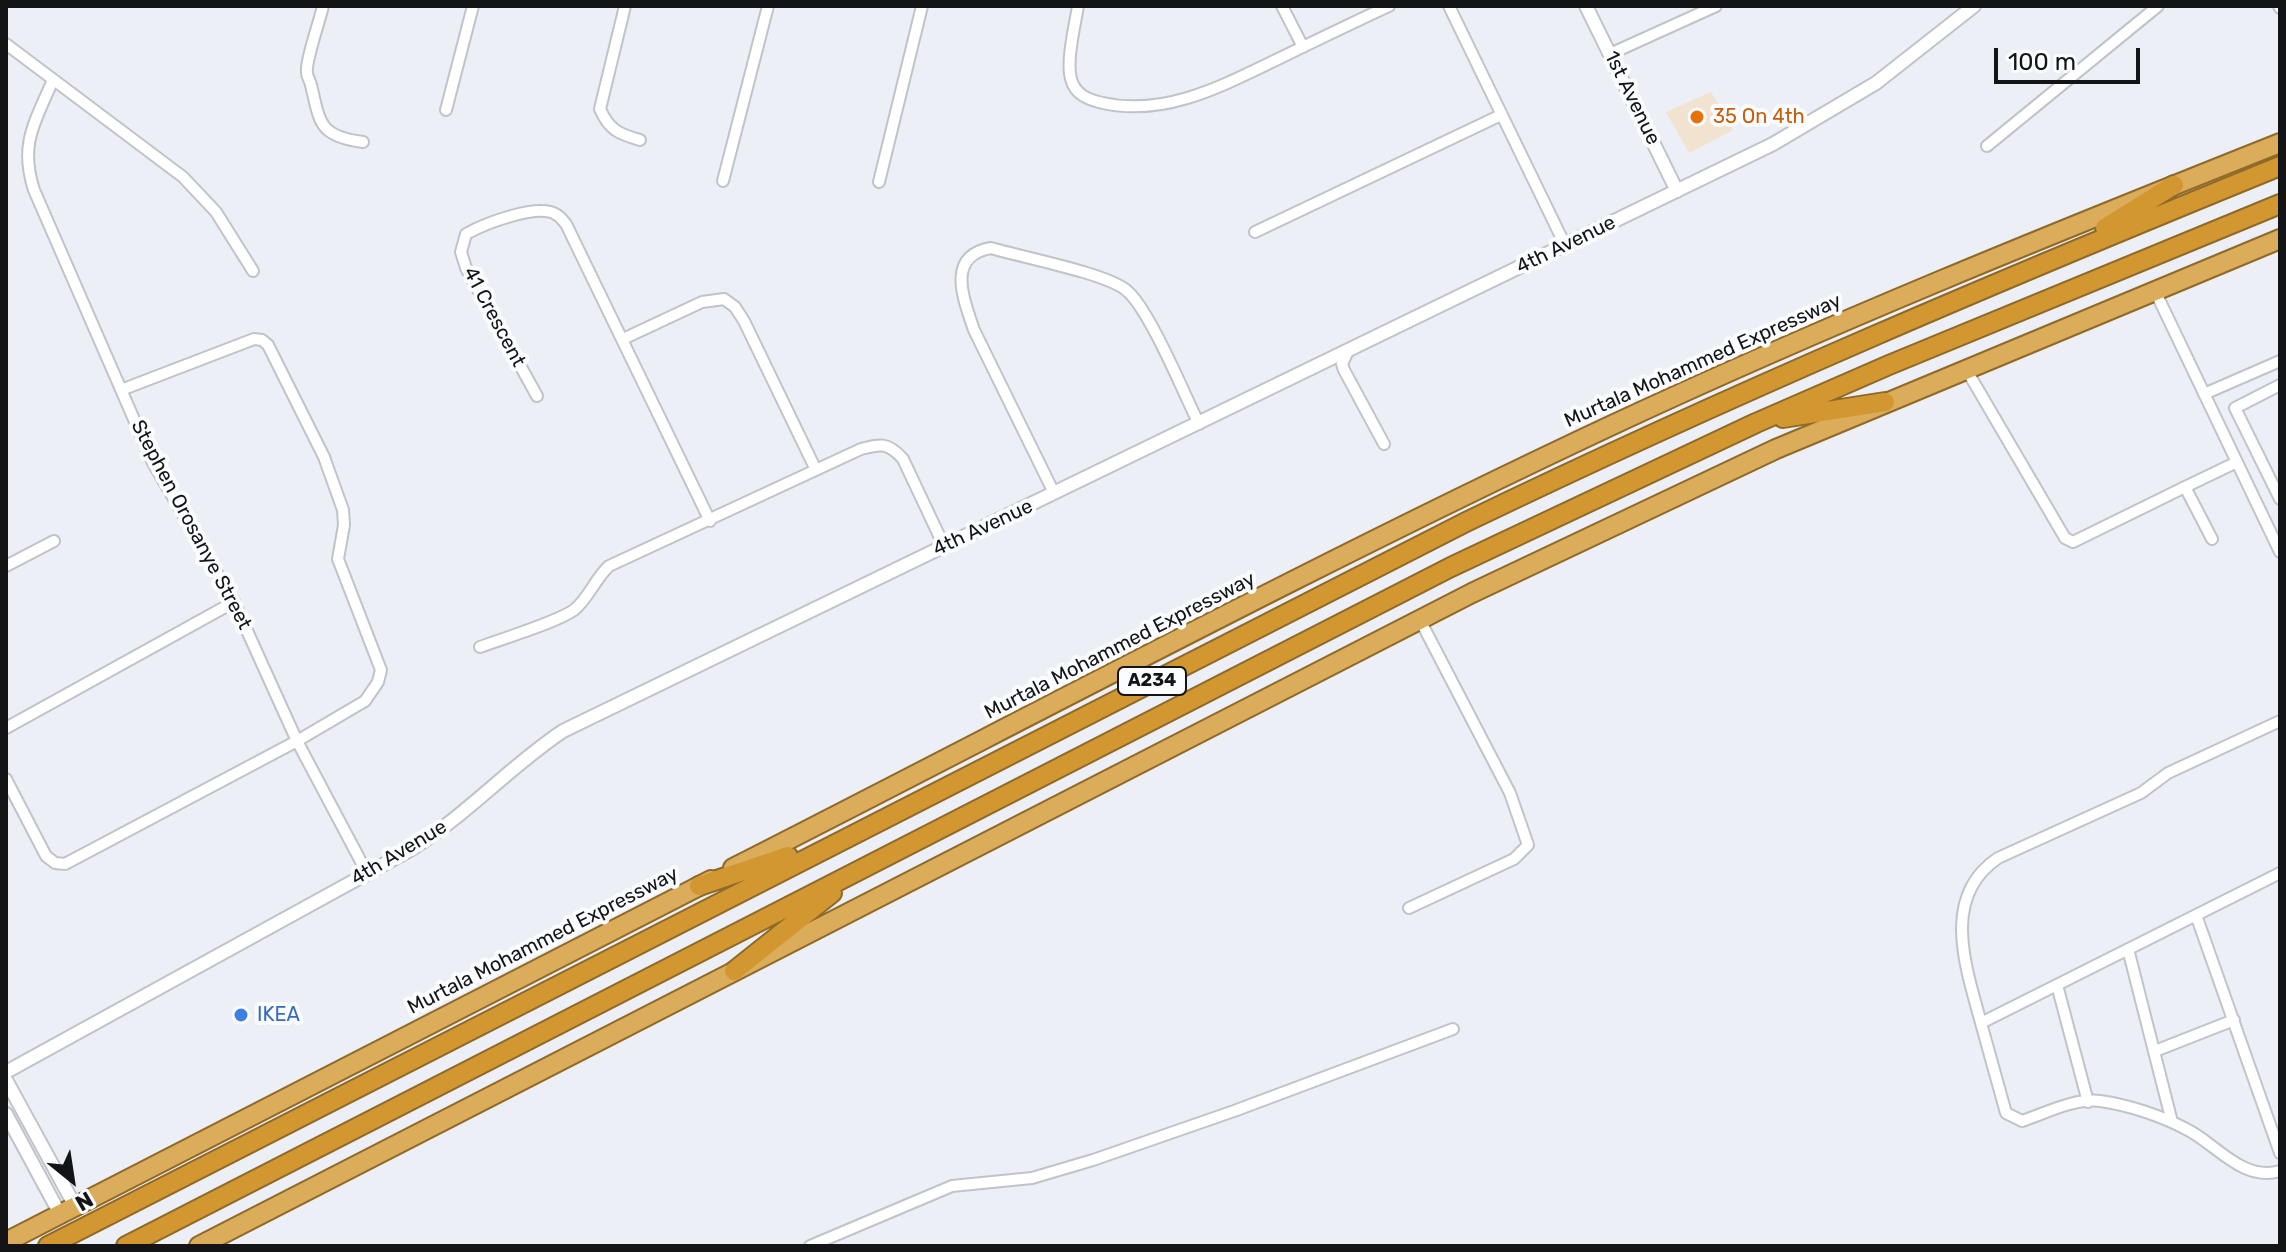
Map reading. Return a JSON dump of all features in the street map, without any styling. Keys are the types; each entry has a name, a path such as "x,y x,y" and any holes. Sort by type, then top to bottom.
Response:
{"highway":[{"name":"Murtala Mohammed Expressway","path":"6,1242 1436,510 1606,428 1860,315 2280,143"},
{"name":"A234","path":"48,1246 844,838 1533,490 1735,396 2055,258 2280,166"},
{"path":"2055,258 2174,185"},
{"name":"A234","path":"126,1246 1451,567 1756,423 2280,204"},
{"path":"199,1246 1420,620 1692,487 1885,402 2280,239"},
{"path":"1756,423 1885,402"},
{"path":"699,886 844,838"},
{"path":"734,971 865,867"}],"street":[{"path":"323,6 306,72 315,111 322,126 345,139 363,142"},
{"path":"446,110 473,6"},
{"path":"625,6 600,109 615,132 640,140"},
{"path":"723,181 768,6"},
{"path":"879,182 922,6"},
{"path":"1078,6 1070,64 1071,79 1083,96 1114,105 1149,105 1215,89 1389,6"},
{"path":"1282,6 1303,47"},
{"path":"1449,6 1565,245"},
{"name":"1st Avenue","path":"1586,6 1677,191"},
{"path":"1610,54 1716,6"},
{"name":"4th Avenue","path":"6,1072 440,832 528,754 563,731 1773,144 1840,106 1919,52 1974,6"},
{"path":"1987,146 2158,6"},
{"path":"6,44 183,177 216,212 253,271"},
{"name":"Stephen Orosanye Street","path":"53,80 32,128 27,153 28,171 153,463 234,602 297,741 367,873"},
{"path":"1255,232 1501,115"},
{"name":"41 Crescent","path":"537,396 466,268 461,252 466,234 480,226 543,210 557,214 566,224 710,521"},
{"path":"1054,493 974,330 966,306 962,272 967,259 977,251 991,248 1103,279 1125,290 1142,310 1199,424"},
{"path":"2155,291 2280,552"},
{"path":"623,339 702,302 724,299 735,307 744,321 816,470"},
{"path":"6,779 46,856 55,863 65,864 297,741 365,701 378,682 381,670 338,559 344,525 343,510 324,457 268,345 254,339 121,390"},
{"path":"1348,351 1342,364 1344,370 1384,444"},
{"path":"2204,394 2280,361"},
{"path":"1966,369 2065,538 2073,542 2237,462"},
{"path":"2280,385 2235,408 2280,499"},
{"path":"480,647 567,613 580,604 593,583 609,566 861,449 878,445 893,447 903,459 944,546"},
{"path":"2185,487 2212,539"},
{"path":"6,566 54,541"},
{"path":"6,728 234,602"},
{"path":"1409,908 1514,859 1528,845 1510,793 1420,620"},
{"path":"2280,721 2168,773 2141,793 1998,858 1982,869 1968,893 1962,923 1963,957 2006,1113 2022,1121 2076,1103 2098,1101 2172,1122 2254,1172 2271,1174 2280,1171"},
{"path":"1981,1023 2196,915 2279,878"},
{"path":"2196,915 2280,1153"},
{"path":"2128,949 2172,1122"},
{"path":"2057,985 2088,1102"},
{"path":"2155,1051 2234,1020"},
{"path":"810,1246 952,1186 1032,1178 1093,1160 1453,1029"},
{"path":"6,1080 67,1210"},
{"path":"6,1114 67,1210"}],"shaded area":[{"name":"35 On 4th","path":"1711,92 1733,130 1689,153 1666,112"}],"place":[{"name":"35 On 4th","path":"1697,117"},
{"name":"IKEA","path":"241,1015"}]}
